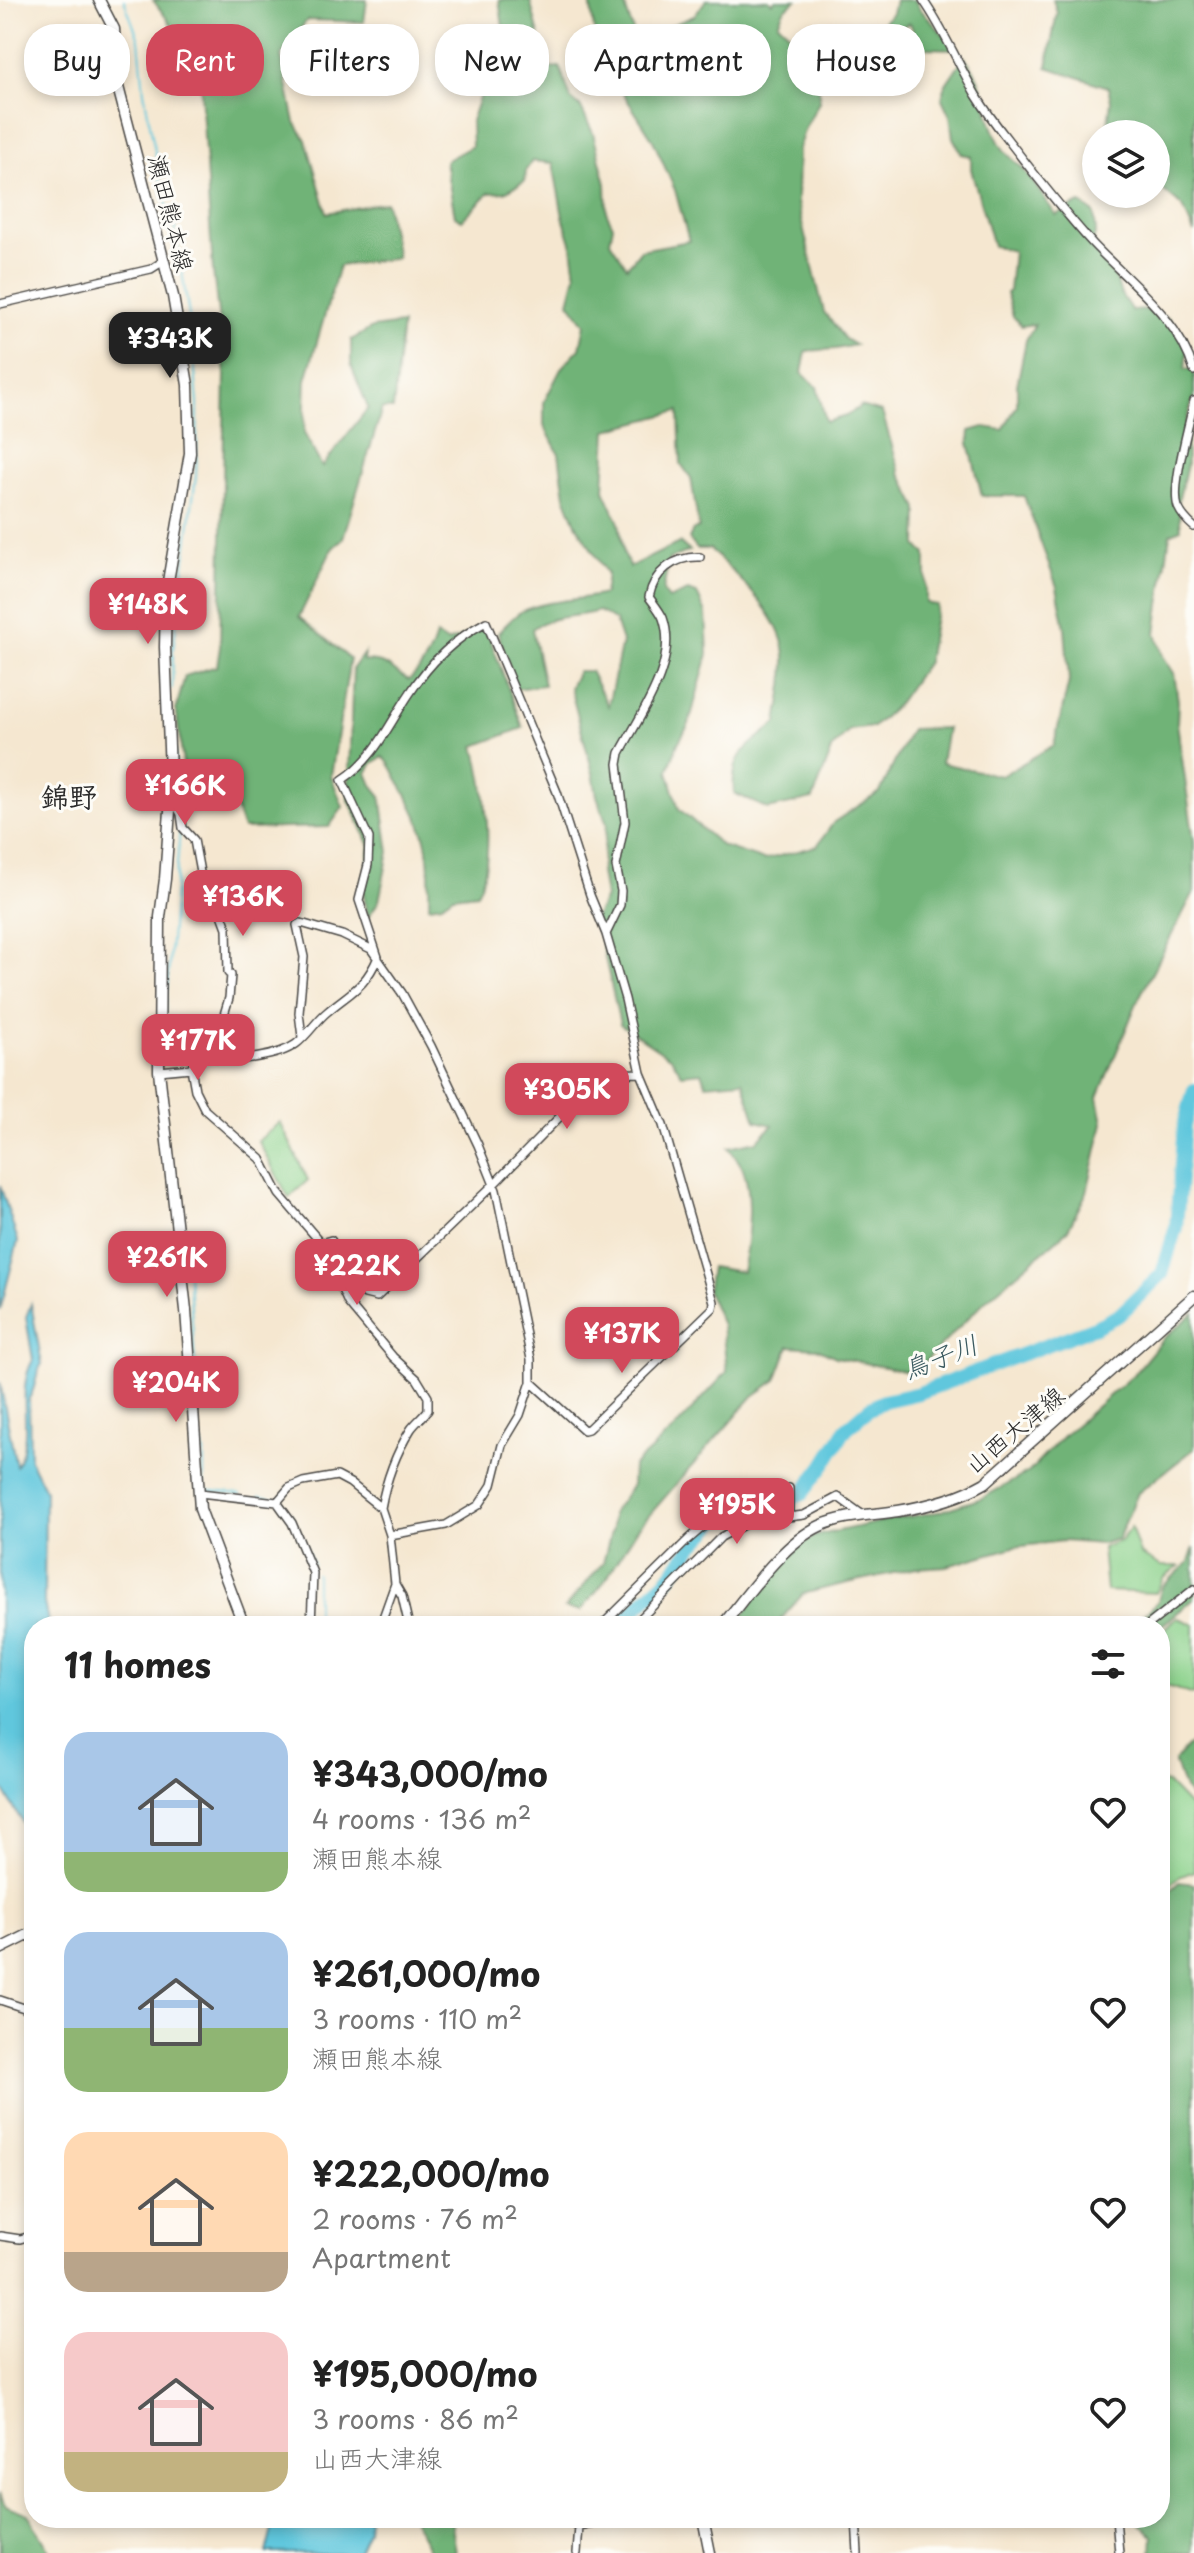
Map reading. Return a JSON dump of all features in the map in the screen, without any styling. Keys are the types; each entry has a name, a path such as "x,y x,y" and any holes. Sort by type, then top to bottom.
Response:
{"main road":[{"name":"瀬田熊本線","path":"99,0 114,29 117,83 181,338 191,422 186,485 172,547 166,593 171,797 160,917 159,1071 186,1310 204,1523 240,1616"},
{"name":"山西大津線","path":"731,1616 781,1557 820,1526 943,1501 985,1483 1194,1296"},
{"path":"0,1949 24,1937"},
{"path":"705,2528 710,2553"}],"street":[{"path":"923,0 977,96 1001,131 1094,245 1142,289 1177,336 1194,371"},
{"path":"0,304 151,269 162,262"},
{"path":"1194,401 1177,487 1177,505 1184,518 1194,527"},
{"path":"606,934 620,905 621,891 616,866 625,822 618,764 620,753 656,683 667,645 662,616 649,597 652,583 677,559 700,557"},
{"path":"214,1036 216,1058 232,1061 294,1046 327,1012 355,992 369,977 378,957 359,900 368,865 369,838 342,780 371,755 426,670 463,634 486,622 557,792 590,895 606,934 625,999 641,1073 663,1125 714,1302 713,1308 588,1429 584,1430 572,1421 531,1382"},
{"path":"171,797 181,814 183,828 194,840 201,878 208,896 220,909 227,928 228,973 231,975 229,998 220,1028 203,1042 191,1068 195,1090 205,1110 261,1159 279,1194 321,1243 348,1303 393,1357 417,1379 428,1397 428,1410 413,1426 385,1483 381,1508 390,1535 395,1584 402,1596 407,1616"},
{"path":"302,1037 299,1013 304,957 297,925 301,923 342,935 371,949 402,993 431,1046 478,1145 493,1185 531,1359 531,1382 520,1415 502,1445 492,1485 479,1505 446,1525 390,1535"},
{"path":"159,1071 191,1068"},
{"path":"321,1243 331,1240 365,1294 377,1297 593,1084 610,1074 641,1073"},
{"path":"277,1502 289,1488 316,1478 337,1476 381,1508"},
{"path":"612,1616 724,1509 789,1488 789,1516"},
{"path":"200,1493 277,1502 292,1523 313,1573 311,1616"},
{"path":"643,1616 721,1537 749,1522 804,1515 838,1497 864,1516"},
{"path":"384,1616 395,1584"},
{"path":"1160,1616 1194,1589"},
{"path":"0,2000 24,2008"},
{"path":"0,2236 24,2238"},
{"path":"577,2553 579,2528"},
{"path":"857,2528 858,2553"},
{"path":"1117,2528 1119,2553"}],"green space":[{"path":"153,0 367,0 364,22 307,20 304,24 280,24 280,96 289,96 295,122 306,140 327,213 386,202 397,258 339,266 306,380 304,433 322,467 368,408 351,365 351,340 372,328 402,324 393,409 382,409 343,538 332,549 299,617 350,659 331,776 343,807 329,827 243,829 230,791 187,796 176,709 185,676 217,666 220,647 225,374 213,271 201,96 264,96 264,24 171,24"},
{"path":"499,0 530,0 536,24 503,24"},
{"path":"590,0 623,0 631,24 593,24"},
{"path":"706,0 769,0 772,3 776,0 796,0 784,10 778,23 787,31 787,96 819,96 798,149 797,203 824,312 845,339 855,345 806,351 802,373 817,387 826,422 846,416 861,406 882,412 900,473 918,508 917,546 926,554 926,603 937,605 927,662 897,705 873,727 850,730 833,747 813,799 768,809 734,793 738,759 777,723 785,661 778,630 758,600 710,549 697,549 689,539 693,530 699,528 691,478 681,464 679,411 607,430 604,490 619,523 624,554 630,567 679,543 690,551 669,559 663,591 669,599 688,591 697,594 706,613 708,654 689,724 668,771 679,809 722,846 764,860 817,846 834,822 880,792 911,729 947,728 941,763 1001,776 1054,745 1069,681 1065,628 1057,587 1024,496 982,496 969,443 970,431 984,427 1003,430 1017,405 1017,385 1026,340 1035,324 1021,326 1013,316 1006,293 1009,291 1013,251 993,246 971,169 971,156 962,154 953,138 950,116 942,99 946,84 964,57 978,77 996,136 1004,150 1023,169 1056,215 1080,203 1082,208 1094,213 1096,231 1091,247 1111,266 1121,294 1132,311 1148,310 1168,318 1188,342 1185,369 1194,369 1194,396 1186,422 1187,465 1178,502 1181,529 1170,534 1156,633 1163,656 1174,673 1177,723 1194,842 1194,892 1138,1000 1098,1097 1103,1123 1087,1192 1067,1231 986,1300 927,1360 908,1372 836,1357 817,1348 789,1346 776,1380 753,1396 638,1528 607,1578 581,1611 565,1608 603,1563 612,1528 612,1513 632,1485 633,1466 674,1429 727,1372 722,1325 707,1291 711,1267 742,1272 746,1247 749,1207 746,1181 742,1166 729,1147 757,1141 773,1125 756,1121 743,1081 706,1084 702,1072 682,1074 671,1058 620,1024 601,940 593,922 605,897 601,872 607,824 570,687 578,671 590,671 608,706 622,642 615,621 599,611 556,619 532,629 544,685 516,689 498,633 512,618 532,607 604,594 607,574 576,524 565,496 559,454 544,425 544,402 562,367 580,348 585,324 569,302 576,275 553,163 532,161 526,170 525,181 505,192 489,193 462,220 455,216 445,161 472,146 471,121 479,98 549,96 549,68 560,67 565,82 565,96 570,96 580,106 593,133 606,184 607,214 613,226 610,241 627,267 641,250 689,241 675,190 653,140 625,96 771,96 771,24 675,24 694,16"},
{"path":"895,0 915,0 957,49 925,48 925,24 882,24 892,13"},
{"path":"1053,0 1194,0 1194,233 1183,207 1170,196 1170,120 1108,120 1111,101 1108,87 1047,67 1057,12"},
{"path":"486,628 523,728 475,746 487,821 483,879 477,893 453,896 442,904 429,906 428,856 422,829 410,801 383,757 373,763 367,773 381,796 389,852 379,901 368,917 363,891 370,846 348,798 353,668 364,653 363,661 385,664 409,680 426,660 436,635 447,642"},
{"path":"280,1122 308,1180 289,1198 258,1141"},
{"path":"1194,1313 1194,1449 1138,1493 1118,1539 1101,1544 1063,1541 1014,1547 947,1566 916,1568 803,1594 784,1616 743,1616 770,1576 795,1548 815,1536 938,1512 982,1498 1029,1472 1062,1437 1135,1373 1163,1339"},
{"path":"1131,1527 1140,1554 1161,1566 1179,1566 1163,1579 1156,1593 1106,1591 1102,1548 1120,1541"},
{"path":"1194,1547 1194,1599 1170,1619 1170,1616 1143,1616 1158,1601 1162,1587 1189,1562"},
{"path":"1177,1617 1194,1625 1194,1695 1170,1687 1170,1624"},
{"path":"1194,1740 1194,1804 1174,1761"},
{"path":"1170,1786 1191,1808 1194,1871 1170,1885"},
{"path":"1179,1882 1194,1884 1194,2553 1152,2553 1153,2536 1145,2528 1170,2528 1170,1891"},
{"path":"0,2494 5,2505 24,2512 24,2528 36,2528 50,2553 0,2553"},
{"path":"418,2528 452,2528 456,2553 430,2553"}],"water":[{"path":"0,1185 18,1241 0,1311"},
{"path":"31,1304 42,1364 29,1398 30,1460 45,1490 44,1603 47,1616 24,1616 24,1825 0,1784 0,1382 16,1466 22,1454 25,1386 33,1360 26,1317"},
{"path":"272,2528 367,2528 357,2553 266,2553"}],"waterway":[{"path":"124,0 139,40 144,92 163,195 174,221 191,328 198,404 196,476 173,649 172,688"},
{"path":"173,738 180,807"},
{"path":"164,1026 180,829"},
{"name":"鳥子川","path":"627,1616 668,1579 691,1548 718,1520 802,1494 846,1429 869,1409 884,1401 919,1393 1095,1327 1119,1315 1162,1274 1176,1227 1184,1126 1194,1090"},
{"path":"182,1231 196,1376"},
{"path":"199,1435 204,1452 204,1490 241,1494"},
{"path":"260,1496 277,1499"},
{"path":"284,1506 293,1518 313,1564"},
{"path":"316,1574 316,1616"}],"district":[{"name":"錦野","path":"69,795"}]}
